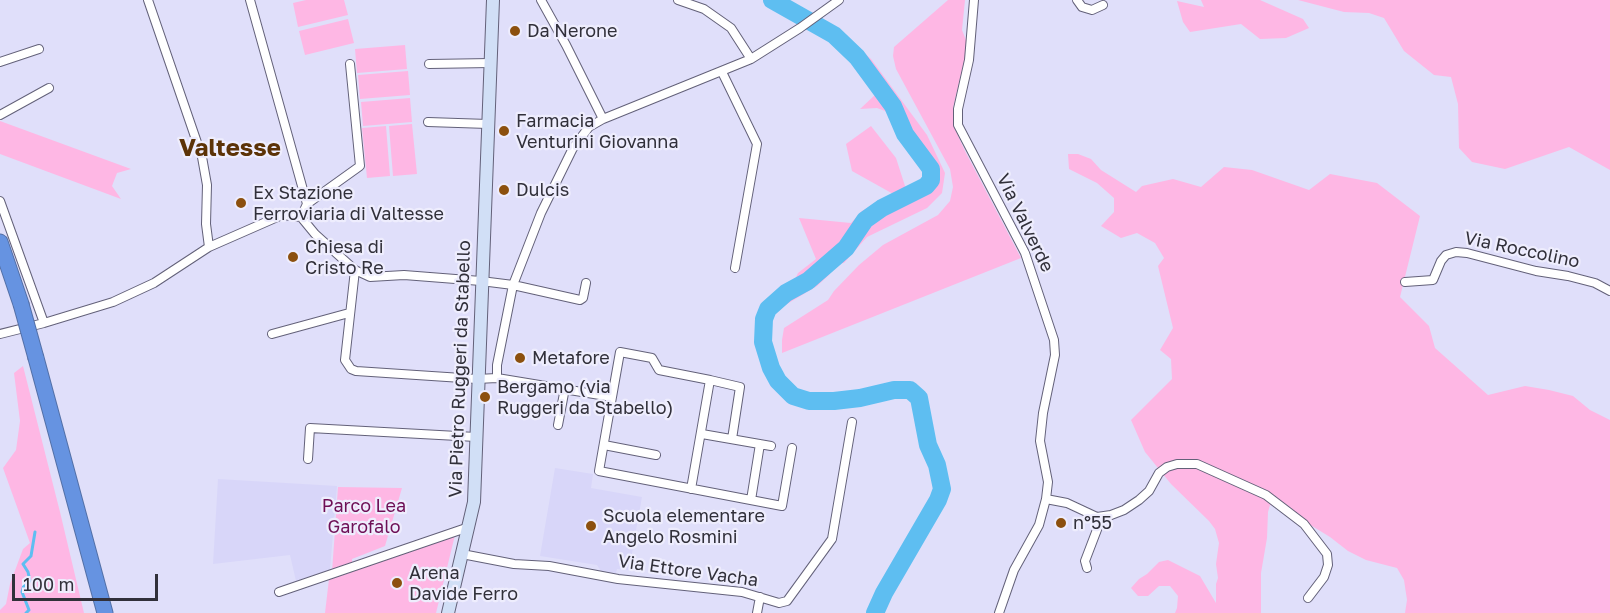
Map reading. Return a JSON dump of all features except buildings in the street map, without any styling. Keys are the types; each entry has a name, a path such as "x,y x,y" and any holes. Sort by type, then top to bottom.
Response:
{"highway":[{"path":"0,242 16,306 105,613"},
{"path":"0,270 16,306"},
{"path":"31,359 95,613"}],"street":[{"path":"148,0 202,157 207,185 209,247"},
{"path":"250,0 307,204"},
{"name":"Via Pietro Ruggeri da Stabello","path":"448,613 474,502 493,0"},
{"path":"541,0 603,119"},
{"path":"678,0 704,9 731,28 751,59"},
{"path":"497,378 497,365 513,285 541,213 573,148 589,127 603,119 751,59 839,0"},
{"name":"Via Valverde","path":"974,0 969,60 958,109 958,125 1025,253 1053,334 1055,355 1043,413 1040,441 1048,482 1047,499 1039,525 1014,570 999,613"},
{"path":"1077,0 1082,7 1092,10 1103,5"},
{"path":"0,62 39,49"},
{"path":"429,63 490,63"},
{"path":"301,217 307,204 360,166 350,64"},
{"path":"722,72 757,144 735,268"},
{"path":"0,115 49,88"},
{"path":"428,122 488,124"},
{"path":"0,201 44,323"},
{"path":"0,334 112,302 154,283 209,247 282,215 301,217 315,234 355,270 370,277 404,274 481,281 513,285 580,300 583,298 586,284"},
{"name":"Via Roccolino","path":"1405,282 1433,280 1441,261 1446,255 1456,252 1536,271 1568,276 1594,283 1610,291"},
{"path":"355,270 345,360 351,369 477,379 497,378 612,397"},
{"path":"272,334 349,314"},
{"path":"732,439 740,387 659,370 652,358 620,352 599,471 782,506 792,448"},
{"path":"478,365 497,365"},
{"path":"691,489 710,380"},
{"path":"558,425 565,388"},
{"name":"Via Ettore Vacha","path":"462,554 514,564 549,566 618,579 742,592 779,603 790,599 832,539 852,422"},
{"path":"309,459 310,428 476,437"},
{"path":"702,434 771,446"},
{"path":"751,500 760,444"},
{"path":"604,445 656,455"},
{"path":"1047,499 1067,503 1097,518 1111,515 1139,500 1167,467 1177,464 1197,464 1266,495 1304,524 1327,554 1328,565 1324,577 1308,598"},
{"path":"1087,568 1085,561 1098,526 1097,518"},
{"path":"279,592 469,527"},
{"path":"757,613 760,597"}],"shaded area":[{"name":"Scuola elementare Angelo Rosmini","path":"555,468 593,474 591,488 642,497 629,570 617,569 616,573 601,571 597,565 540,556"},
{"path":"218,479 337,486 330,570 296,581 290,555 213,564"}],"green space":[{"path":"306,0 344,0 348,15 298,27 293,3"},
{"path":"948,0 965,0 962,30 968,45 953,108 954,127 1021,258 782,353 784,328 828,300 859,265 883,245 938,215 950,201 953,187 950,169 896,69 893,56 894,47"},
{"path":"1201,0 1260,0 1303,19 1309,28 1286,38 1260,39 1241,24 1190,32 1183,22 1177,1 1204,7"},
{"path":"1298,0 1610,0 1610,170 1569,147 1505,169 1472,162 1459,148 1458,104 1451,77 1434,75 1404,51 1384,18 1369,13 1344,12"},
{"path":"348,19 354,43 305,55 299,31"},
{"path":"847,37 871,59 927,135 945,173 942,193 927,208 867,237 844,263 836,264 829,275 817,286 782,307 798,273 816,259 799,218 851,223 862,211 879,201 910,199 926,190 934,182 935,172 930,163 917,154 906,141 898,124 885,111 877,108 860,109 876,94 849,55 839,48"},
{"path":"405,45 407,69 357,73 355,49"},
{"path":"408,71 410,95 360,99 358,75"},
{"path":"410,98 412,122 363,126 361,102"},
{"path":"0,121 131,169 117,173 112,186 121,199 0,154"},
{"path":"412,124 417,174 393,176 389,126"},
{"path":"386,126 390,176 367,178 362,128"},
{"path":"871,126 896,158 906,189 895,195 852,171 846,144"},
{"path":"1068,154 1078,154 1091,159 1101,170 1136,192 1142,186 1173,179 1201,187 1224,167 1252,170 1309,190 1330,174 1377,183 1420,216 1400,297 1429,326 1435,348 1488,395 1525,386 1549,390 1573,396 1590,410 1610,420 1610,613 1405,613 1407,600 1404,580 1397,568 1366,560 1348,551 1286,510 1270,505 1261,573 1261,613 1175,613 1178,596 1170,586 1159,586 1148,596 1138,596 1131,588 1159,562 1168,560 1200,576 1216,603 1218,578 1216,564 1219,543 1215,529 1209,521 1171,484 1145,452 1131,420 1172,379 1171,359 1160,350 1173,328 1158,266 1164,258 1155,243 1137,233 1121,238 1101,226 1114,212 1114,198 1097,183 1069,169"},
{"path":"23,366 84,613 0,613 6,604 10,584 23,549 30,543 3,468 16,450 20,421 14,373"},
{"name":"Parco Lea Garofalo","path":"338,487 402,488 385,546 352,559 352,565 332,572"},
{"name":"Parco Lea Garofalo","path":"455,535 436,613 325,613 329,579"}],"waterway":[{"path":"772,0 834,35 857,57 893,106 905,134 931,169 931,180 926,186 882,208 865,220 846,248 808,281 786,293 768,309 764,319 763,342 771,368 778,381 793,396 809,401 834,401 894,390 910,390 919,398 928,445 937,465 942,489 875,613"},
{"path":"26,613 29,610 22,592 24,585 30,581 23,564 31,556 35,532"}],"place":[{"name":"Da Nerone","path":"515,31"},
{"name":"Farmacia Venturini Giovanna","path":"504,131"},
{"name":"Dulcis","path":"504,190"},
{"name":"Ex Stazione Ferroviaria di Valtesse","path":"241,203"},
{"name":"Chiesa di Cristo Re","path":"293,257"},
{"name":"Metafore","path":"520,358"},
{"name":"Bergamo (via Ruggeri da Stabello)","path":"485,397"},
{"name":"n°55","path":"1061,523"},
{"name":"Scuola elementare Angelo Rosmini","path":"591,526"},
{"name":"Arena Davide Ferro","path":"397,583"}],"district":[{"name":"Valtesse","path":"230,148"}]}
